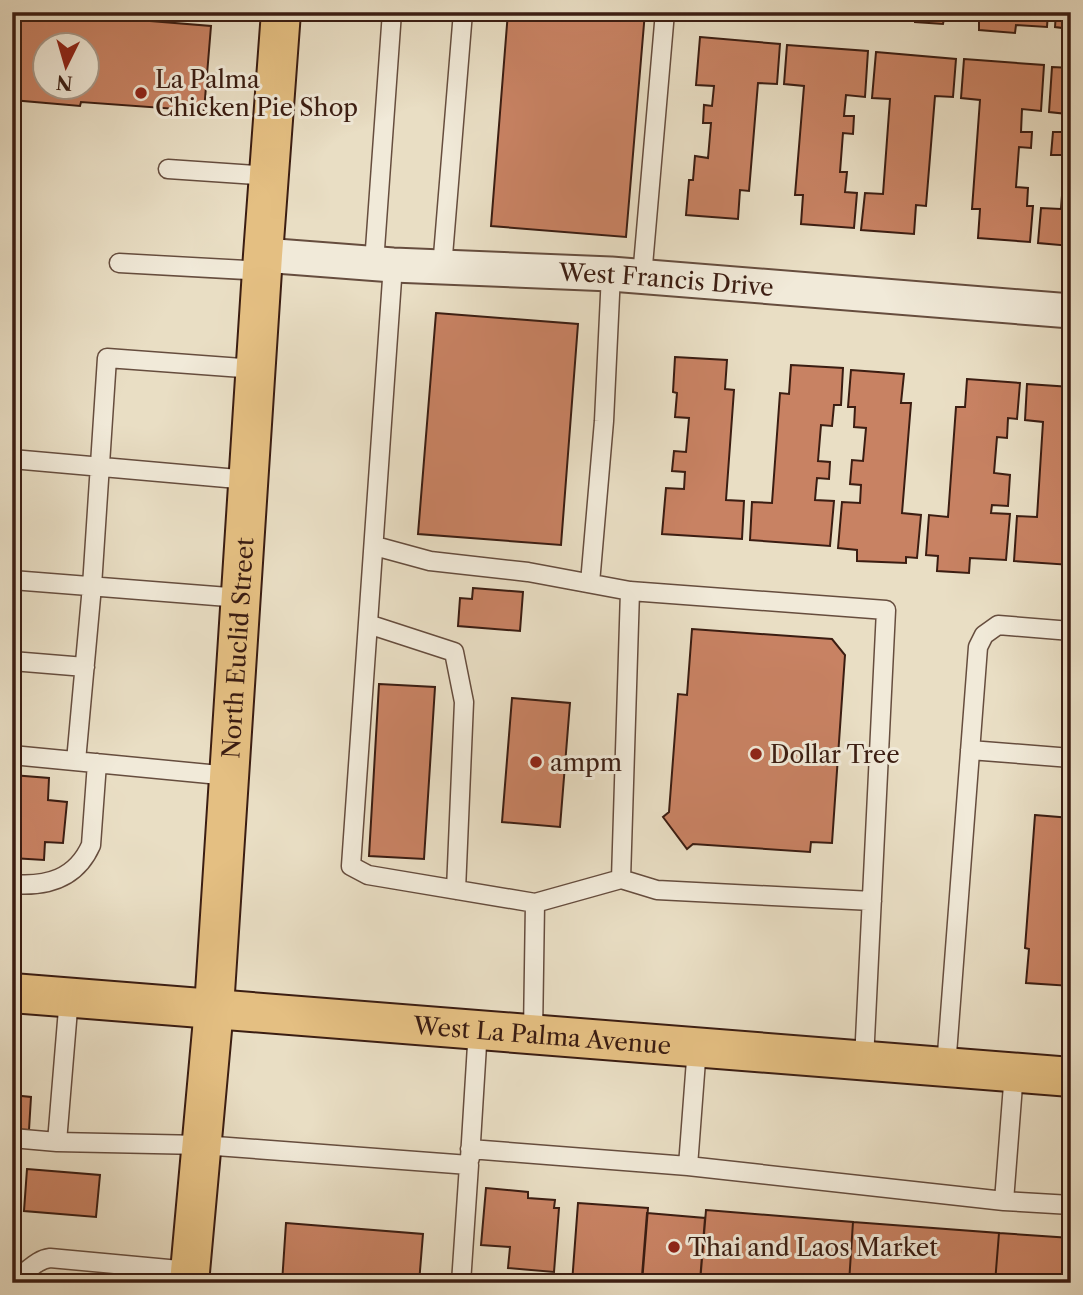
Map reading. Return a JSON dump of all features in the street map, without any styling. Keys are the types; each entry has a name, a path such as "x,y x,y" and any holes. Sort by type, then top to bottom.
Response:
{"main road":[{"name":"North Euclid Street","path":"189,1277 214,1008 281,12"},
{"name":"West La Palma Avenue","path":"12,993 1071,1077"}],"street":[{"name":"West Francis Drive","path":"263,263 383,264 627,275 1071,311"}],"lane":[{"path":"392,12 375,546 351,866 368,876 535,903 621,879 657,890 872,901"},
{"path":"442,268 463,12"},
{"path":"590,583 604,421 665,12"},
{"path":"168,169 269,176"},
{"path":"119,263 263,263"},
{"path":"76,761 92,586 107,358 256,369"},
{"path":"12,459 249,480"},
{"path":"375,546 430,561 528,572 630,591 886,610 864,1060"},
{"path":"12,580 241,598"},
{"path":"621,879 630,591"},
{"path":"368,624 454,652 464,702 456,890"},
{"path":"946,1067 978,647 984,635 998,625 1071,631"},
{"path":"12,661 85,667"},
{"path":"970,750 1071,758"},
{"path":"12,755 230,776"},
{"path":"12,884 30,886 50,883 71,871 86,856 91,845 97,763"},
{"path":"533,1034 535,903"},
{"path":"57,1142 69,997"},
{"path":"461,1283 478,1029"},
{"path":"688,1166 696,1047"},
{"path":"1004,1201 1014,1072"},
{"path":"12,1138 57,1142 202,1145 688,1166 1004,1201 1071,1205"},
{"path":"12,1280 21,1276 39,1259 50,1258 189,1277"}],"building":[{"path":"12,12 211,26 204,111 81,102 102,102 102,32 32,32 32,102 12,100"},
{"path":"508,12 645,12 626,237 491,226"},
{"path":"879,12 959,12 958,20 944,19 943,24 915,22 915,17"},
{"path":"967,12 1048,12 1047,27 1016,25 1015,33 979,30 979,21 966,21"},
{"path":"1056,12 1071,12 1071,29 1055,27"},
{"path":"700,37 780,44 777,84 758,83 749,191 740,190 738,219 686,215 689,180 693,180 695,156 708,158 711,123 703,123 704,105 712,106 714,86 696,85"},
{"path":"787,45 868,51 865,97 846,95 844,116 854,116 853,134 843,133 840,172 847,172 845,192 857,193 854,228 801,224 803,195 795,195 804,86 784,84"},
{"path":"876,52 956,59 953,97 935,96 926,206 916,205 914,234 861,230 865,193 883,194 890,99 872,98"},
{"path":"964,59 1044,65 1041,111 1022,109 1021,132 1032,132 1031,148 1019,147 1016,187 1028,188 1027,206 1033,206 1030,242 978,238 980,209 972,209 980,100 961,98"},
{"path":"1052,67 1071,68 1071,246 1038,243 1041,208 1061,209 1065,155 1051,155 1053,132 1065,132 1067,114 1049,112"},
{"path":"35,102 81,102 80,106"},
{"path":"436,313 578,324 561,545 418,534"},
{"path":"675,357 727,360 725,389 734,390 726,500 744,501 742,539 662,534 666,488 684,489 685,472 672,471 674,451 686,452 689,418 675,417"},
{"path":"791,365 843,368 841,405 834,405 832,426 821,425 818,461 830,462 829,479 817,478 815,500 834,501 830,546 750,540 752,502 772,503 780,393 789,394"},
{"path":"851,370 904,374 901,403 911,403 902,513 921,515 917,558 906,557 906,563 857,561 857,550 838,548 842,502 860,503 861,485 850,484 852,460 863,461 866,428 854,427 855,407 848,407"},
{"path":"967,379 1020,383 1017,419 1008,418 1007,438 997,437 994,473 1010,475 1008,506 992,505 991,513 1010,514 1006,560 970,558 969,573 937,571 938,556 926,555 929,515 948,517 956,407 965,407"},
{"path":"1027,384 1071,387 1071,565 1014,561 1017,516 1037,517 1043,422 1025,420"},
{"path":"473,588 523,592 520,631 458,626 460,598 472,599"},
{"name":"Dollar Tree","path":"692,629 832,639 845,655 832,843 811,842 810,852 693,844 687,849 663,817 669,812 678,694 687,695"},
{"path":"379,684 435,687 424,859 369,856"},
{"name":"ampm","path":"512,698 570,703 560,827 502,822"},
{"path":"12,775 49,778 48,800 67,802 63,843 45,842 44,860 12,858"},
{"path":"1035,815 1071,818 1071,986 1026,983 1029,949 1025,948"},
{"path":"12,1095 31,1097 29,1130 12,1129"},
{"path":"27,1169 100,1175 96,1217 24,1211"},
{"path":"486,1188 528,1192 528,1198 555,1200 554,1208 559,1208 554,1272 508,1268 510,1247 481,1245"},
{"path":"578,1203 648,1208 642,1283 572,1283"},
{"path":"706,1210 853,1222 849,1283 700,1283"},
{"name":"Thai and Laos Market","path":"647,1213 705,1218 700,1281 642,1276"},
{"path":"853,1222 999,1233 995,1283 849,1283"},
{"path":"286,1223 423,1234 419,1283 282,1283"},
{"path":"999,1233 1071,1238 1071,1283 995,1283"}],"place":[{"name":"La Palma Chicken Pie Shop","path":"141,93"},
{"name":"Dollar Tree","path":"756,754"},
{"name":"ampm","path":"536,762"},
{"name":"Thai and Laos Market","path":"674,1247"}]}
